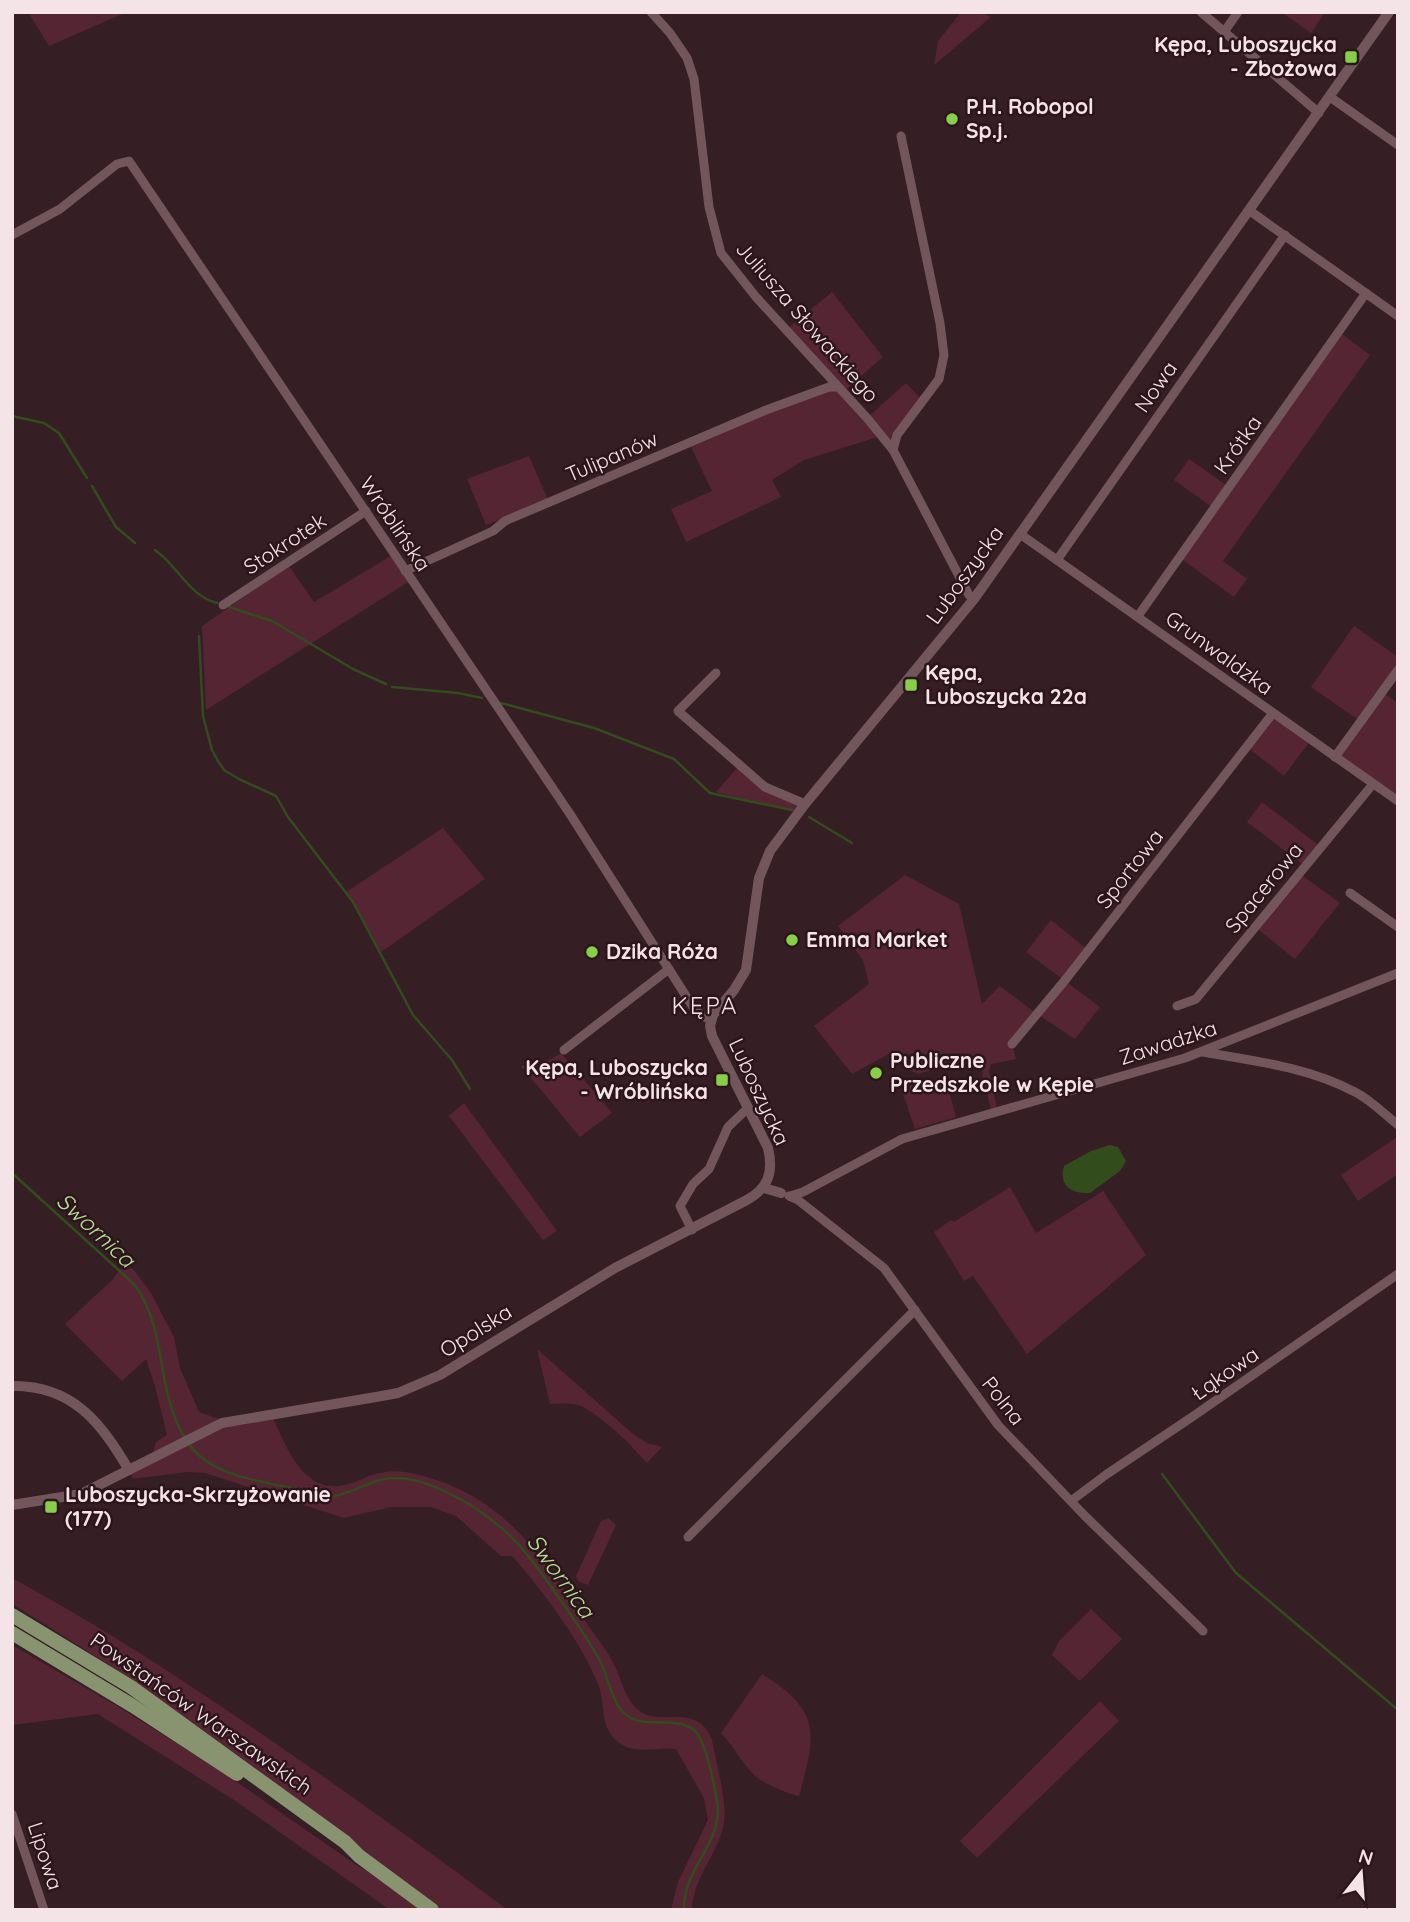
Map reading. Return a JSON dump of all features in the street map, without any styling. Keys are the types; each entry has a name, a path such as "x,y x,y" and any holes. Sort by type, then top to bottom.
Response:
{"main road":[{"name":"Powstańców Warszawskich","path":"12,1615 97,1665 172,1715 345,1842 359,1856 432,1910"},
{"name":"Powstańców Warszawskich","path":"12,1633 222,1763 342,1848 359,1856"}],"street":[{"name":"Juliusza Słowackiego","path":"651,12 687,58 694,79 709,206 721,253 756,297 867,418 892,450 969,595 974,599"},
{"path":"1201,12 1319,113"},
{"path":"1224,32 1238,12"},
{"name":"Luboszycka","path":"764,1188 770,1177 770,1156 712,1036 711,1020 743,978 746,970 762,867 780,836 805,804 974,599 1389,12"},
{"path":"1330,97 1398,145"},
{"path":"892,450 897,435 935,385 942,372 944,355 940,323 901,136"},
{"name":"Wróblińska","path":"12,235 60,209 117,164 129,161 570,814 693,1007 711,1020"},
{"path":"1250,211 1398,316"},
{"name":"Nowa","path":"1057,560 1284,235"},
{"name":"Krótka","path":"1138,617 1366,293"},
{"name":"Tulipanów","path":"405,571 493,531 505,521 766,410 830,387 838,387"},
{"name":"Stokrotek","path":"223,605 366,512"},
{"name":"Grunwaldzka","path":"1020,534 1398,802"},
{"path":"1335,757 1398,670"},
{"path":"716,673 678,711 765,787 805,804"},
{"name":"Sportowa","path":"1012,1044 1066,979 1273,713"},
{"name":"Spacerowa","path":"1177,1006 1196,999 1373,784"},
{"path":"1350,893 1398,927"},
{"path":"564,1050 669,969"},
{"name":"Zawadzka","path":"785,1195 803,1192 902,1139 1203,1052 1398,973"},
{"path":"1203,1052 1286,1067 1325,1079 1356,1093 1398,1125"},
{"path":"692,1230 680,1206 684,1195 709,1169 729,1128 748,1108"},
{"path":"764,1188 785,1195"},
{"name":"Opolska","path":"12,1504 81,1494 198,1434 228,1422 376,1397 425,1382 462,1363 615,1268 692,1230 764,1188"},
{"name":"Polna","path":"785,1195 798,1200 881,1266 998,1425 1203,1631"},
{"name":"Łąkowa","path":"1071,1501 1398,1274"},
{"path":"688,1537 915,1310"},
{"path":"12,1387 45,1390 80,1407 106,1433 130,1471"},
{"name":"Lipowa","path":"12,1814 44,1910"}],"shaded area":[{"path":"28,12 127,12 49,46"},
{"path":"956,12 980,12 991,17 934,65 938,41 959,15"},
{"path":"1325,12 1311,33 1284,14"},
{"path":"832,292 883,357 843,392 867,418 906,383 923,401 892,444 881,436 804,460 772,480 781,497 686,542 671,509 712,491 691,447 758,418 766,410 837,387 786,330"},
{"path":"1339,332 1370,355 1223,561 1247,579 1234,597 1180,558 1212,507 1174,480 1189,459 1229,487"},
{"path":"529,456 548,500 486,525 467,479"},
{"path":"391,556 408,582 206,710 202,626 289,566 314,602"},
{"path":"1354,626 1398,657 1398,664 1379,690 1398,703 1398,801 1335,757 1360,721 1311,687"},
{"path":"1273,713 1311,740 1284,776 1247,747"},
{"path":"740,765 765,787 805,804 798,813 716,792"},
{"path":"1262,802 1321,847 1305,866 1247,822"},
{"path":"443,828 485,879 381,952 346,892"},
{"path":"1299,873 1340,903 1295,959 1255,927"},
{"path":"905,875 959,904 982,1004 1000,986 1037,1014 1012,1044 1016,1059 991,1064 989,1071 998,1113 992,1114 982,1073 986,1062 984,1055 918,1074 904,1068 894,1051 852,1074 814,1026 869,984 863,960 838,926"},
{"path":"1051,920 1088,950 1065,981 1100,1007 1075,1039 1037,1014 1064,980 1026,952"},
{"path":"561,1053 612,1113 580,1137 521,1066 551,1059"},
{"path":"945,1077 956,1117 915,1129 901,1088"},
{"path":"464,1103 557,1231 543,1240 449,1116"},
{"path":"1397,1137 1398,1174 1358,1201 1341,1175"},
{"path":"1110,1145 1118,1147 1126,1161 1120,1171 1090,1193 1072,1190 1065,1184 1064,1166 1091,1151"},
{"path":"1010,1187 1036,1233 1103,1191 1146,1255 1027,1354 973,1276 964,1281 934,1232"},
{"path":"124,1265 133,1269 151,1293 174,1337 180,1368 199,1412 228,1422 271,1414 288,1451 304,1473 325,1485 345,1485 385,1472 407,1472 442,1482 486,1505 523,1536 554,1574 610,1658 631,1703 644,1714 686,1718 705,1728 712,1740 723,1797 724,1819 719,1839 696,1888 692,1910 671,1910 678,1882 708,1820 704,1798 676,1749 632,1749 612,1736 605,1723 599,1687 584,1654 549,1601 512,1556 501,1556 456,1516 431,1507 391,1507 344,1518 205,1473 187,1472 133,1479 129,1470 151,1459 156,1442 167,1435 146,1359 122,1381 65,1324 111,1281"},
{"path":"537,1349 633,1434 647,1443 662,1447 647,1463 617,1432 592,1412 576,1404 550,1404"},
{"path":"608,1518 616,1525 588,1585 578,1581 576,1576 601,1521"},
{"path":"12,1578 106,1632 226,1710 383,1818 508,1910 390,1910 237,1802 98,1714 12,1725 12,1645 218,1769 358,1866 409,1893 298,1801 158,1698 12,1604"},
{"path":"1091,1609 1122,1639 1080,1681 1052,1655 1059,1641"},
{"path":"762,1674 782,1687 795,1700 805,1713 809,1726 809,1756 799,1796 775,1788 757,1777 721,1733"},
{"path":"1100,1701 1119,1721 977,1858 960,1841"}],"waterway":[{"path":"12,416 44,423 59,433 87,478"},
{"path":"92,486 116,527 135,543"},
{"path":"155,550 199,594 217,603"},
{"path":"229,607 272,621 353,669 386,684"},
{"path":"199,636 203,716 212,750 218,761 224,770 276,796 288,817 353,902 413,1015 452,1060 470,1089"},
{"path":"392,687 482,698"},
{"path":"501,703 594,728 674,759 710,793 792,810"},
{"path":"809,817 852,843"},
{"name":"Swornica","path":"12,1173 134,1284 152,1320 169,1400 185,1438"},
{"name":"Swornica","path":"188,1443 210,1463 238,1476 325,1496 350,1492 385,1479 418,1481 460,1499 508,1533 543,1575 588,1640 621,1710 638,1720 687,1726 695,1731 703,1744 714,1784 718,1816 715,1830 689,1882 684,1910"},
{"path":"1162,1474 1236,1573 1398,1710"}],"place":[{"name":"Kępa, Luboszycka - Zbożowa","path":"1351,57"},
{"name":"P.H. Robopol Sp.j.","path":"952,119"},
{"name":"Kępa, Luboszycka 22a","path":"911,685"},
{"name":"Emma Market","path":"792,940"},
{"name":"Dzika Róża","path":"592,952"},
{"name":"Publiczne Przedszkole w Kępie","path":"876,1073"},
{"name":"Kępa, Luboszycka - Wróblińska","path":"722,1080"},
{"name":"Luboszycka-Skrzyżowanie (177)","path":"51,1507"}],"district":[{"name":"KĘPA","path":"705,1006"}]}
